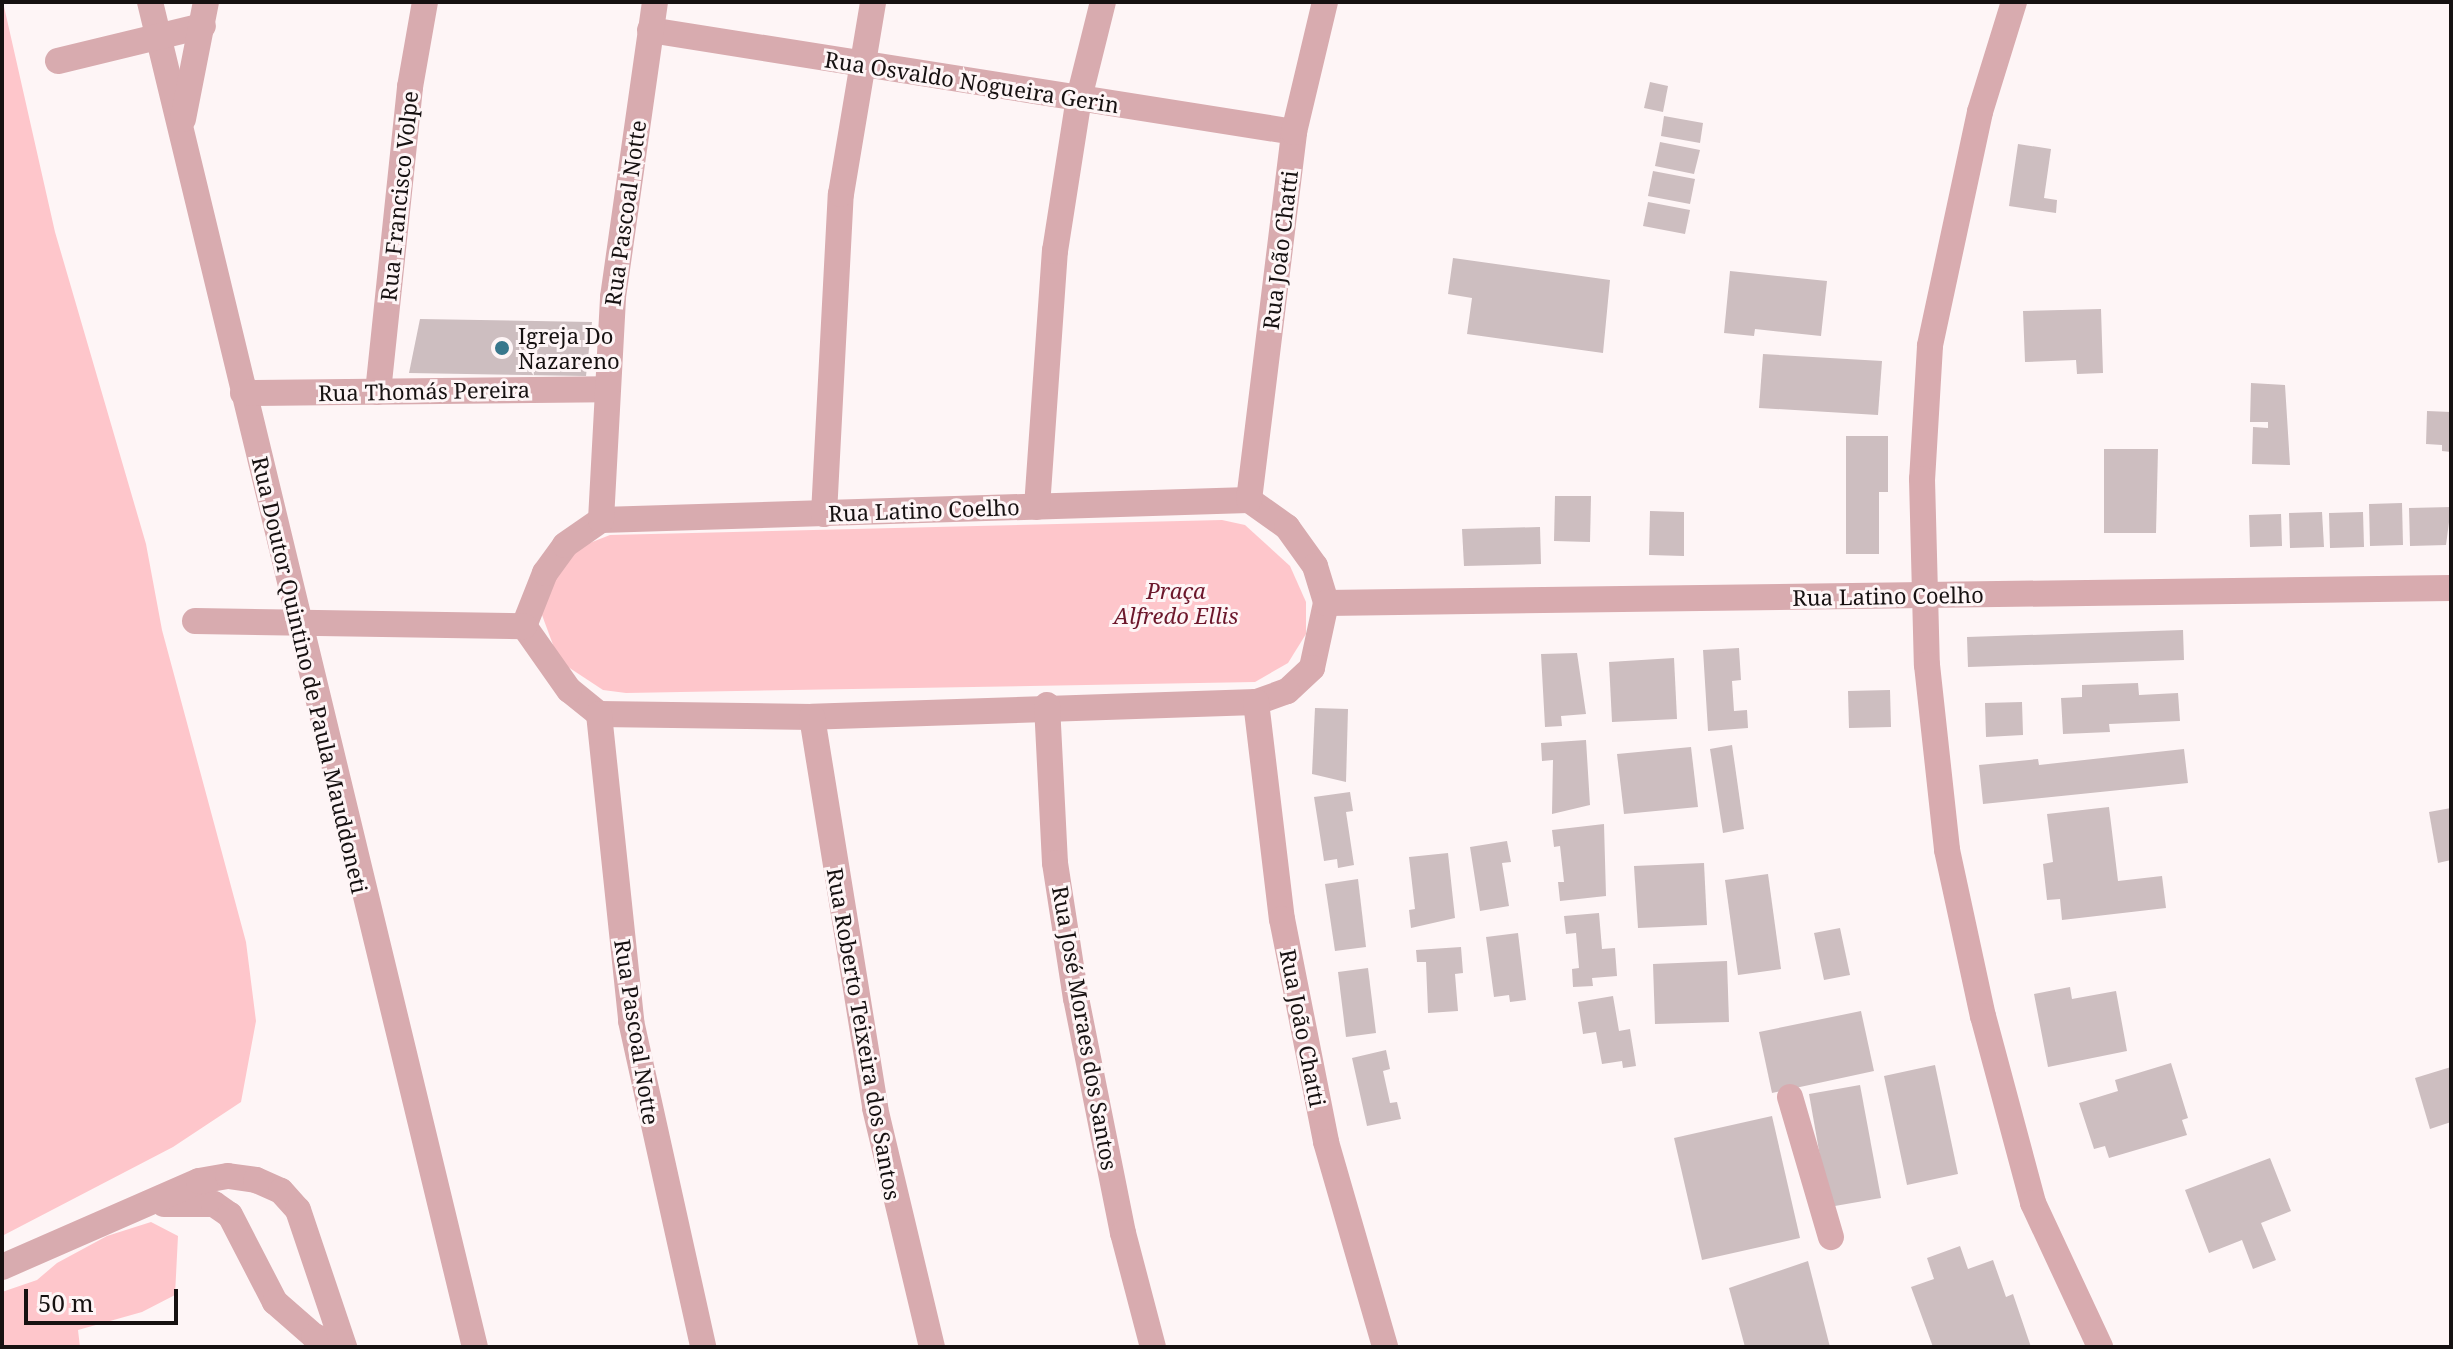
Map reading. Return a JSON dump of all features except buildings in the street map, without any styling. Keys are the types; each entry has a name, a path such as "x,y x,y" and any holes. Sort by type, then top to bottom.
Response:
{"street":[{"name":"Rua Doutor Quintino de Paula Mauddoneti","path":"150,2 296,619 475,1347"},
{"name":"Rua Francisco Volpe","path":"378,392 410,87 425,2"},
{"name":"Rua Pascoal Notte","path":"601,520 605,389 613,297 655,2"},
{"path":"824,514 841,194 873,2"},
{"path":"1037,507 1055,251 1079,98 1103,2"},
{"name":"Rua João Chatti","path":"1249,500 1294,132 1325,2"},
{"path":"2014,2 1980,112 1930,346 1922,479 1924,595 1947,850 1983,1016 2033,1203 2100,1347"},
{"path":"58,61 157,36 204,14"},
{"path":"182,127 204,14"},
{"name":"Rua Osvaldo Nogueira Gerin","path":"650,30 1294,132"},
{"name":"Rua Thomás Pereira","path":"243,393 605,389"},
{"path":"524,626 560,680 599,714 812,717 1047,705 1256,702 1287,691 1312,668 1326,603 1315,566 1287,527 1249,500"},
{"name":"Rua Latino Coelho","path":"601,520 1249,500"},
{"path":"524,626 545,573 565,545 601,520"},
{"name":"Rua Latino Coelho","path":"1326,603 2451,588"},
{"path":"195,621 296,619 524,626"},
{"name":"Rua João Chatti","path":"1256,702 1282,919 1317,1097 1385,1347"},
{"name":"Rua José Moraes dos Santos","path":"1047,705 1055,863 1076,998 1123,1233 1153,1347"},
{"name":"Rua Pascoal Notte","path":"599,714 631,1021 703,1347"},
{"name":"Rua Roberto Teixeira dos Santos","path":"812,717 875,1108 932,1347"},
{"path":"1790,1097 1831,1237"},
{"path":"2,1267 199,1181 228,1176 281,1191 309,1233 342,1347"},
{"path":"148,1205 192,1201 222,1209 242,1233 275,1302 314,1336 342,1347"}],"green space":[{"path":"3,2 55,232 146,544 162,630 246,942 256,1021 241,1102 173,1147 2,1236"},
{"name":"Praça Alfredo Ellis","path":"1222,520 1245,525 1290,566 1306,602 1306,634 1288,663 1255,682 626,693 603,690 559,661 542,615 544,589 563,564 582,546 610,535"},
{"path":"151,1222 178,1236 175,1295 142,1312 78,1330 80,1347 2,1347 2,1292 37,1280 57,1263 107,1236"}],"place":[{"name":"Igreja Do Nazareno","path":"502,348"}]}
